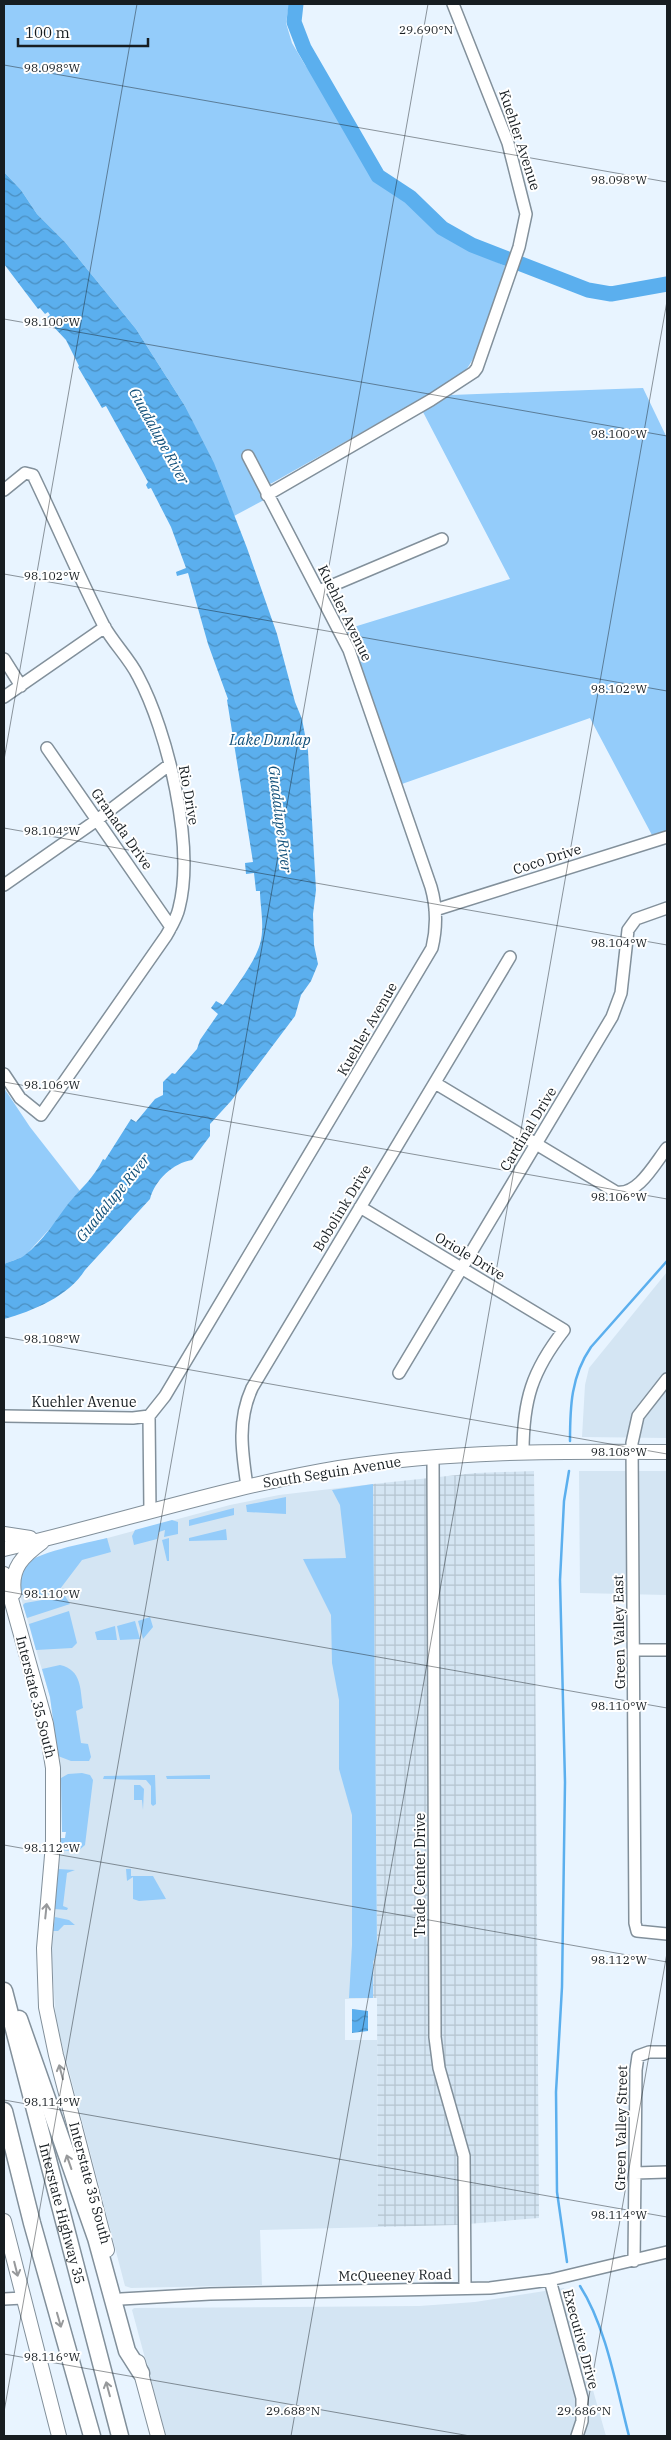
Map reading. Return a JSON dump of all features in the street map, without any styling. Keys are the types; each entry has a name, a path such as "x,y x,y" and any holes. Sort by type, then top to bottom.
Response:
{"highway":[{"path":"4,1983 28,2039 96,2238 127,2350 141,2373"},
{"name":"Interstate Highway 35","path":"4,1991 120,2436"},
{"path":"4,2111 32,2223 92,2436"},
{"path":"4,2152 32,2223"}],"main road":[{"name":"South Seguin Avenue","path":"4,1549 247,1486 340,1468 433,1457 523,1452 667,1452"},
{"path":"4,1534 17,1538 46,1539"},
{"path":"18,1624 13,1582 15,1570 23,1556 46,1539"},
{"name":"Interstate 35 South","path":"4,1574 46,1724 53,1768 53,1844 44,1948 46,2007 58,2062 158,2436"},
{"path":"4,1602 18,1624"},
{"path":"4,2222 59,2436"}],"street":[{"name":"Kuehler Avenue","path":"267,495 431,400 474,372 519,247 526,214 525,203 508,143 453,4"},
{"name":"Kuehler Avenue","path":"4,1416 133,1418 149,1416 165,1396 432,948 436,925 436,910 431,887 354,663 319,591 248,456"},
{"name":"Rio Drive","path":"4,490 29,472 33,475 105,627 138,676 152,708 169,765 178,802 183,859 181,899 171,927 41,1115 20,1098 4,1074"},
{"path":"319,591 442,539"},
{"path":"4,697 105,627"},
{"path":"4,659 21,686"},
{"name":"Granada Drive","path":"48,748 171,927"},
{"path":"4,883 97,820 169,765"},
{"name":"Coco Drive","path":"436,910 667,837"},
{"name":"Cardinal Drive","path":"399,1373 612,1017 621,993 627,938 631,924 642,916 667,908"},
{"name":"Bobolink Drive","path":"247,1486 241,1436 248,1396 510,957"},
{"path":"435,1083 613,1190 622,1193 635,1188 667,1148"},
{"name":"Oriole Drive","path":"360,1207 564,1330 540,1363 530,1387 524,1414 523,1452"},
{"name":"Green Valley East","path":"667,1379 636,1421 632,1435 637,1931 667,1934"},
{"path":"149,1416 150,1512"},
{"name":"Trade Center Drive","path":"433,1457 435,2038 439,2068 464,2156 465,2288"},
{"path":"635,1650 667,1650"},
{"name":"Green Valley Street","path":"634,2260 635,2076 638,2056 649,2052 667,2052"},
{"path":"635,2172 667,2172"},
{"name":"McQueeney Road","path":"120,2299 210,2294 490,2288 550,2280 667,2252"},
{"name":"Executive Drive","path":"550,2280 582,2398 582,2422 577,2436"},
{"path":"4,2299 23,2298"}],"shaded area":[{"path":"4,4 289,4 286,23 292,43 305,65 329,96 353,146 380,183 408,201 458,244 505,266 482,340 476,354 460,377 272,483 258,489 264,500 234,516 213,463 185,406 136,329 65,242 37,214 21,190 4,172"},
{"path":"643,388 667,438 667,833 653,837 590,718 399,785 344,630 510,579 423,412 451,395"},
{"path":"4,1088 30,1127 80,1191 25,1256 4,1264"},
{"path":"667,1272 667,1438 582,1437 585,1385 589,1368"},
{"path":"534,1471 539,2218 456,2225 378,2227 377,1998 373,1998 373,1962 377,1952 373,1484 476,1473"},
{"path":"579,1471 667,1471 667,1595 580,1593"},
{"path":"373,1484 377,1952 373,1962 373,1998 345,1999 345,2040 377,2040 378,2227 260,2230 262,2285 131,2288 125,2286 56,2021 51,1949 61,1838 65,1838 66,1832 62,1832 61,1780 50,1697 20,1595 34,1558 37,1557 230,1505 279,1495"},
{"path":"373,1484 377,1952 373,1962 373,1998 349,1998 352,1945 352,1815 339,1769 339,1700 332,1663 331,1615 303,1559 346,1558 340,1505 332,1490"},
{"path":"286,1497 286,1514 247,1512 246,1505"},
{"path":"234,1508 234,1515 189,1526 189,1520"},
{"path":"172,1520 178,1522 178,1534 164,1537 165,1530 159,1532 157,1539 134,1545 132,1536 135,1530"},
{"path":"226,1529 227,1540 189,1541 189,1538"},
{"path":"107,1538 111,1552 82,1560 57,1593 24,1598 23,1594 20,1595 20,1574 22,1568 28,1562 37,1557 74,1545"},
{"path":"169,1538 169,1561 167,1561 162,1540"},
{"path":"65,1596 70,1604 27,1618 23,1605 25,1603"},
{"path":"69,1611 77,1643 72,1648 36,1650 29,1624"},
{"path":"150,1617 153,1627 143,1639 138,1621"},
{"path":"135,1621 140,1639 120,1640 117,1626"},
{"path":"115,1626 117,1640 97,1640 95,1632"},
{"path":"60,1665 72,1671 79,1681 83,1708 76,1711 81,1743 88,1744 91,1757 89,1761 71,1761 58,1756 50,1697 42,1669"},
{"path":"82,1773 90,1775 93,1780 85,1845 77,1852 60,1850 61,1838 65,1838 66,1832 62,1832 61,1778 68,1774"},
{"path":"155,1775 156,1804 153,1806 151,1804 151,1786 146,1780 103,1779 104,1776"},
{"path":"210,1775 210,1779 167,1779 166,1776"},
{"path":"134,1785 140,1785 144,1789 143,1810 142,1800 134,1800"},
{"path":"58,1869 75,1870 67,1873 63,1906 68,1908 67,1910 54,1909"},
{"path":"126,1869 131,1869 131,1876 153,1876 166,1899 139,1901 133,1899 133,1877 127,1881"},
{"path":"55,1917 69,1920 75,1925 64,1925 58,1931 53,1931"},
{"path":"564,2288 606,2436 166,2436 132,2310 134,2308 419,2306 475,2302"}],"water":[{"name":"Lake Dunlap","path":"4,172 21,190 37,214 65,242 136,329 185,406 214,463 247,548 277,634 295,702 302,719 308,751 316,890 313,914 314,945 318,964 311,981 301,995 295,1016 231,1101 210,1124 210,1136 192,1160 178,1165 160,1179 150,1199 70,1288 38,1307 4,1319 4,1264 23,1256 37,1244 91,1178 103,1159 105,1160 131,1119 136,1122 155,1099 163,1095 163,1082 172,1073 175,1074 197,1049 200,1040 218,1014 211,1008 216,1001 223,1005 249,968 260,944 262,924 260,891 256,891 254,873 246,874 245,863 253,862 228,699 208,644 188,573 177,576 176,572 186,568 171,527 151,488 148,489 146,485 148,482 106,406 102,408 78,367 66,340 50,323 53,317 46,322 45,319 50,315 48,312 45,314 40,308 38,309 4,264"},
{"path":"352,2009 368,2011 368,2031 352,2033"}],"waterway":[{"path":"296,4 294,22 304,48 378,176 410,197 442,228 472,245 588,290 611,294 667,284"},
{"path":"570,1441 570,1416 573,1392 584,1358 591,1347 667,1261"},
{"path":"567,2262 557,2192 556,2092 562,1987 565,1782 560,1580 564,1501 569,1471"},
{"path":"580,2286 589,2302 604,2339 629,2436"}],"water label":[{"name":"Guadalupe River","path":"159,436"},
{"name":"Guadalupe River","path":"280,819"},
{"name":"Guadalupe River","path":"113,1198"}]}
